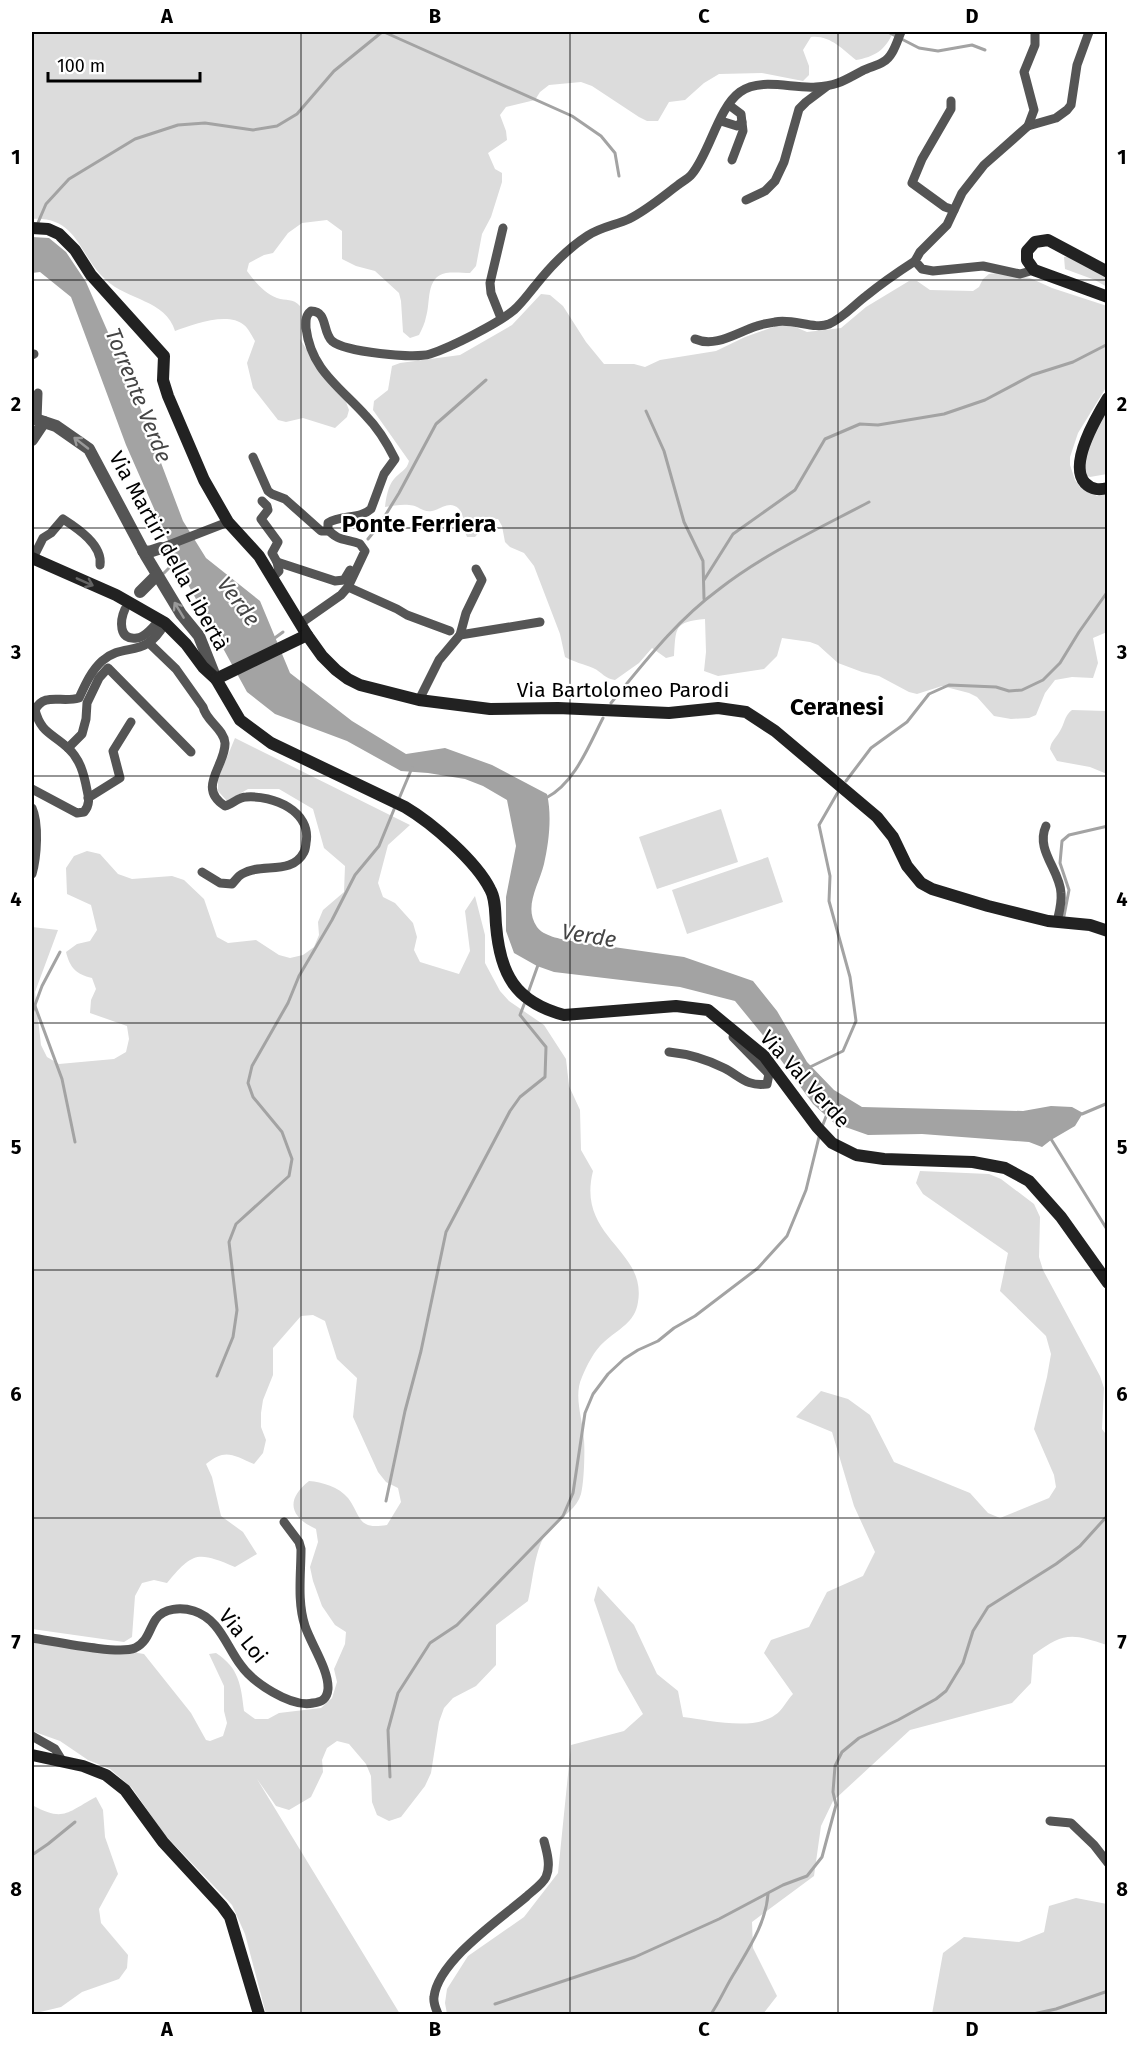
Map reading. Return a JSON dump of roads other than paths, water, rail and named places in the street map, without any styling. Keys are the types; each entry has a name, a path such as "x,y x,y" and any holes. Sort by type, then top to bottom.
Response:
{"main road":[{"name":"Via Bartolomeo Parodi","path":"32,228 48,229 59,234 75,250 91,274 164,356 164,380 168,396 204,480 228,522 259,556 273,577 307,636 322,656 348,679 360,685 419,700 490,709 558,708 669,713 718,708 746,712 775,731 877,817 893,837 908,866 921,883 946,894 1057,922 1090,925 1107,931"},
{"path":"1107,272 1054,243 1044,240 1035,242 1027,251 1027,260 1034,270 1107,297"},
{"path":"1107,398 1091,426 1080,468 1082,479 1088,486 1093,489 1107,488"},
{"path":"32,558 116,596 162,621 186,644 203,667 220,677 294,640 307,636"},
{"name":"Via Martiri della Libertà","path":"220,677 233,710 240,720 254,731 271,743 405,807 446,838 482,876 492,891 500,956 506,974 514,986 525,997 551,1011 572,1015"},
{"name":"Via Val Verde","path":"572,1015 676,1006 708,1010 764,1056 817,1127 832,1143 856,1155 884,1159 973,1162 1005,1168 1029,1180 1061,1217 1107,1283"},
{"path":"32,1755 83,1766 106,1775 125,1790 163,1842 230,1917 259,2014"}],"street":[{"path":"301,623 341,595 348,587 364,551 363,546 336,538 327,525 332,520 361,515 371,509 384,474 394,459 380,433 315,361 307,336 308,314 315,311 322,316 327,334 339,345 375,353 414,357 441,350 515,310 555,262 588,235 629,219 691,175 729,105 737,95 753,86 828,86 850,79 884,62 890,56 901,32"},
{"path":"1029,126 1034,110 1024,72 1035,45 1035,32"},
{"path":"695,339 716,341 778,321 795,320 812,326 828,324 844,314 885,280 915,261 920,252 947,225 962,194 984,165 1029,126 1056,118 1071,105 1077,65 1089,32"},
{"path":"746,200 765,191 775,181 784,162 800,109 828,86"},
{"path":"951,100 951,109 922,159 912,183 945,207 954,210"},
{"path":"729,105 741,114 743,131 732,160"},
{"path":"720,121 737,126 742,122"},
{"path":"501,318 491,293 490,283 503,228"},
{"path":"915,261 922,269 933,271 983,266 1020,274 1034,270"},
{"path":"32,440 38,420 38,393"},
{"name":"Via Martiri della Libertà","path":"38,420 56,426 89,449 152,553 157,575 181,614 199,636 220,677"},
{"path":"253,457 268,491 285,499 321,531 329,531"},
{"path":"262,501 268,510 261,519 278,542 272,553 279,571 273,577"},
{"path":"32,558 43,538 63,519 87,534 101,560 100,565"},
{"path":"152,553 228,522"},
{"path":"277,562 341,581 345,579 356,562 360,562"},
{"path":"419,700 439,660 460,635 466,612 482,580 476,569"},
{"path":"140,592 157,575"},
{"path":"348,587 407,615 450,631"},
{"path":"125,609 120,625 122,632 129,637 137,638 146,634 162,621"},
{"path":"32,789 77,813 84,812 88,798 82,768 68,748 38,723 35,710 38,704 48,699 68,701 79,698 87,680 102,661 117,652 132,650 149,643 160,632 162,621"},
{"path":"460,635 540,622"},
{"path":"149,643 176,669 203,707 204,713 224,736 225,744 214,776 213,791 218,802 225,806 243,797 264,797 289,807 302,819 308,834 305,852 294,864 278,868 255,869 242,874 232,884 220,883 202,872"},
{"path":"68,748 82,734 87,719 87,703 99,678 108,668 191,752"},
{"path":"88,798 120,778 113,751 131,722"},
{"path":"32,808 37,820 35,863 32,874"},
{"path":"1046,826 1042,836 1045,850 1061,892 1057,922"},
{"path":"669,1052 690,1054 726,1069 756,1086 767,1084 769,1074 718,1019"},
{"name":"Via Loi","path":"32,1638 111,1649 135,1648 147,1638 156,1619 166,1611 179,1608 193,1610 214,1623 241,1666 265,1687 295,1702 309,1704 321,1702 326,1697 328,1687 320,1661 304,1625 301,1608 301,1549 299,1542 284,1522"},
{"path":"32,1736 55,1749 63,1762"},
{"path":"1050,1821 1071,1823 1094,1845 1107,1863"},
{"path":"438,2014 433,1997 452,1962 466,1946 545,1878 548,1868 544,1841"}],"water":[{"path":"32,237 49,238 66,252 86,282 135,394 183,521 206,558 260,601 290,673 352,721 406,754 445,748 492,765 547,794 550,820 547,847 533,896 531,912 537,927 543,933 571,941 684,957 753,981 777,1011 807,1062 834,1090 862,1107 1023,1111 1051,1106 1072,1107 1083,1113 1075,1126 1042,1147 1029,1142 922,1134 868,1135 834,1123 813,1104 735,1001 680,987 554,972 537,966 514,953 506,931 506,897 516,846 507,800 465,779 401,771 347,741 275,714 247,692 185,579 126,445 71,297 40,272 32,273"}],"waterway":[{"path":"37,225 46,204 69,179 135,139 178,125 205,123 253,130 277,126 297,114 334,71 382,32"},
{"path":"384,32 572,116 601,136 615,153 619,176"},
{"path":"888,32 919,48 938,51 972,45 985,50"},
{"path":"704,580 733,534 795,490 825,439 860,424 878,425 944,414 985,400 1032,375 1073,362 1108,344"},
{"path":"368,539 399,493 436,424 486,380"},
{"path":"646,411 664,451 684,522 703,561 704,599"},
{"path":"611,703 674,629 718,590 773,553 869,502"},
{"path":"164,573 180,557"},
{"path":"846,781 871,748 907,722 929,694 949,685 996,687 1009,691 1022,690 1043,680 1060,663 1108,591"},
{"path":"272,640 283,632"},
{"path":"546,798 565,783 573,773 603,718"},
{"path":"398,801 412,768"},
{"path":"808,1068 843,1051 856,1021 850,977 829,901 830,876 819,825 838,792"},
{"path":"217,1376 233,1337 237,1310 229,1242 236,1224 289,1176 292,1159 282,1132 253,1097 248,1083 252,1066 355,875 379,846 395,807"},
{"path":"1064,916 1069,890 1060,863 1062,841 1069,835 1108,826"},
{"path":"32,1013 42,986 60,952"},
{"path":"528,993 538,965"},
{"path":"386,1501 446,1232 510,1111 520,1097 545,1077 546,1047 520,1015 525,1002"},
{"path":"35,1006 62,1079 75,1142"},
{"path":"1082,1114 1108,1103"},
{"path":"822,1127 827,1114"},
{"path":"390,1777 388,1730 398,1693 430,1643 457,1625 563,1516 573,1493 585,1413 593,1394 608,1374 624,1359 658,1341 674,1328 695,1316 758,1268 787,1236 806,1190 819,1137"},
{"name":"Verde","path":"1048,1137 1108,1231"},
{"path":"495,2004 635,1957 719,1919 783,1885 807,1876 822,1857 836,1805 833,1792 835,1766 842,1752 859,1738 898,1720 946,1691 963,1663 973,1631 988,1607 1080,1546 1108,1515"},
{"path":"32,1855 75,1822"},
{"path":"711,2014 756,1935 767,1905 768,1894"},
{"path":"1033,2014 1056,2009 1108,1991"}],"district":[{"name":"Ponte Ferriera","path":"419,524"},
{"name":"Ceranesi","path":"837,707"}],"water label":[{"name":"Torrente Verde","path":"139,395"}]}
